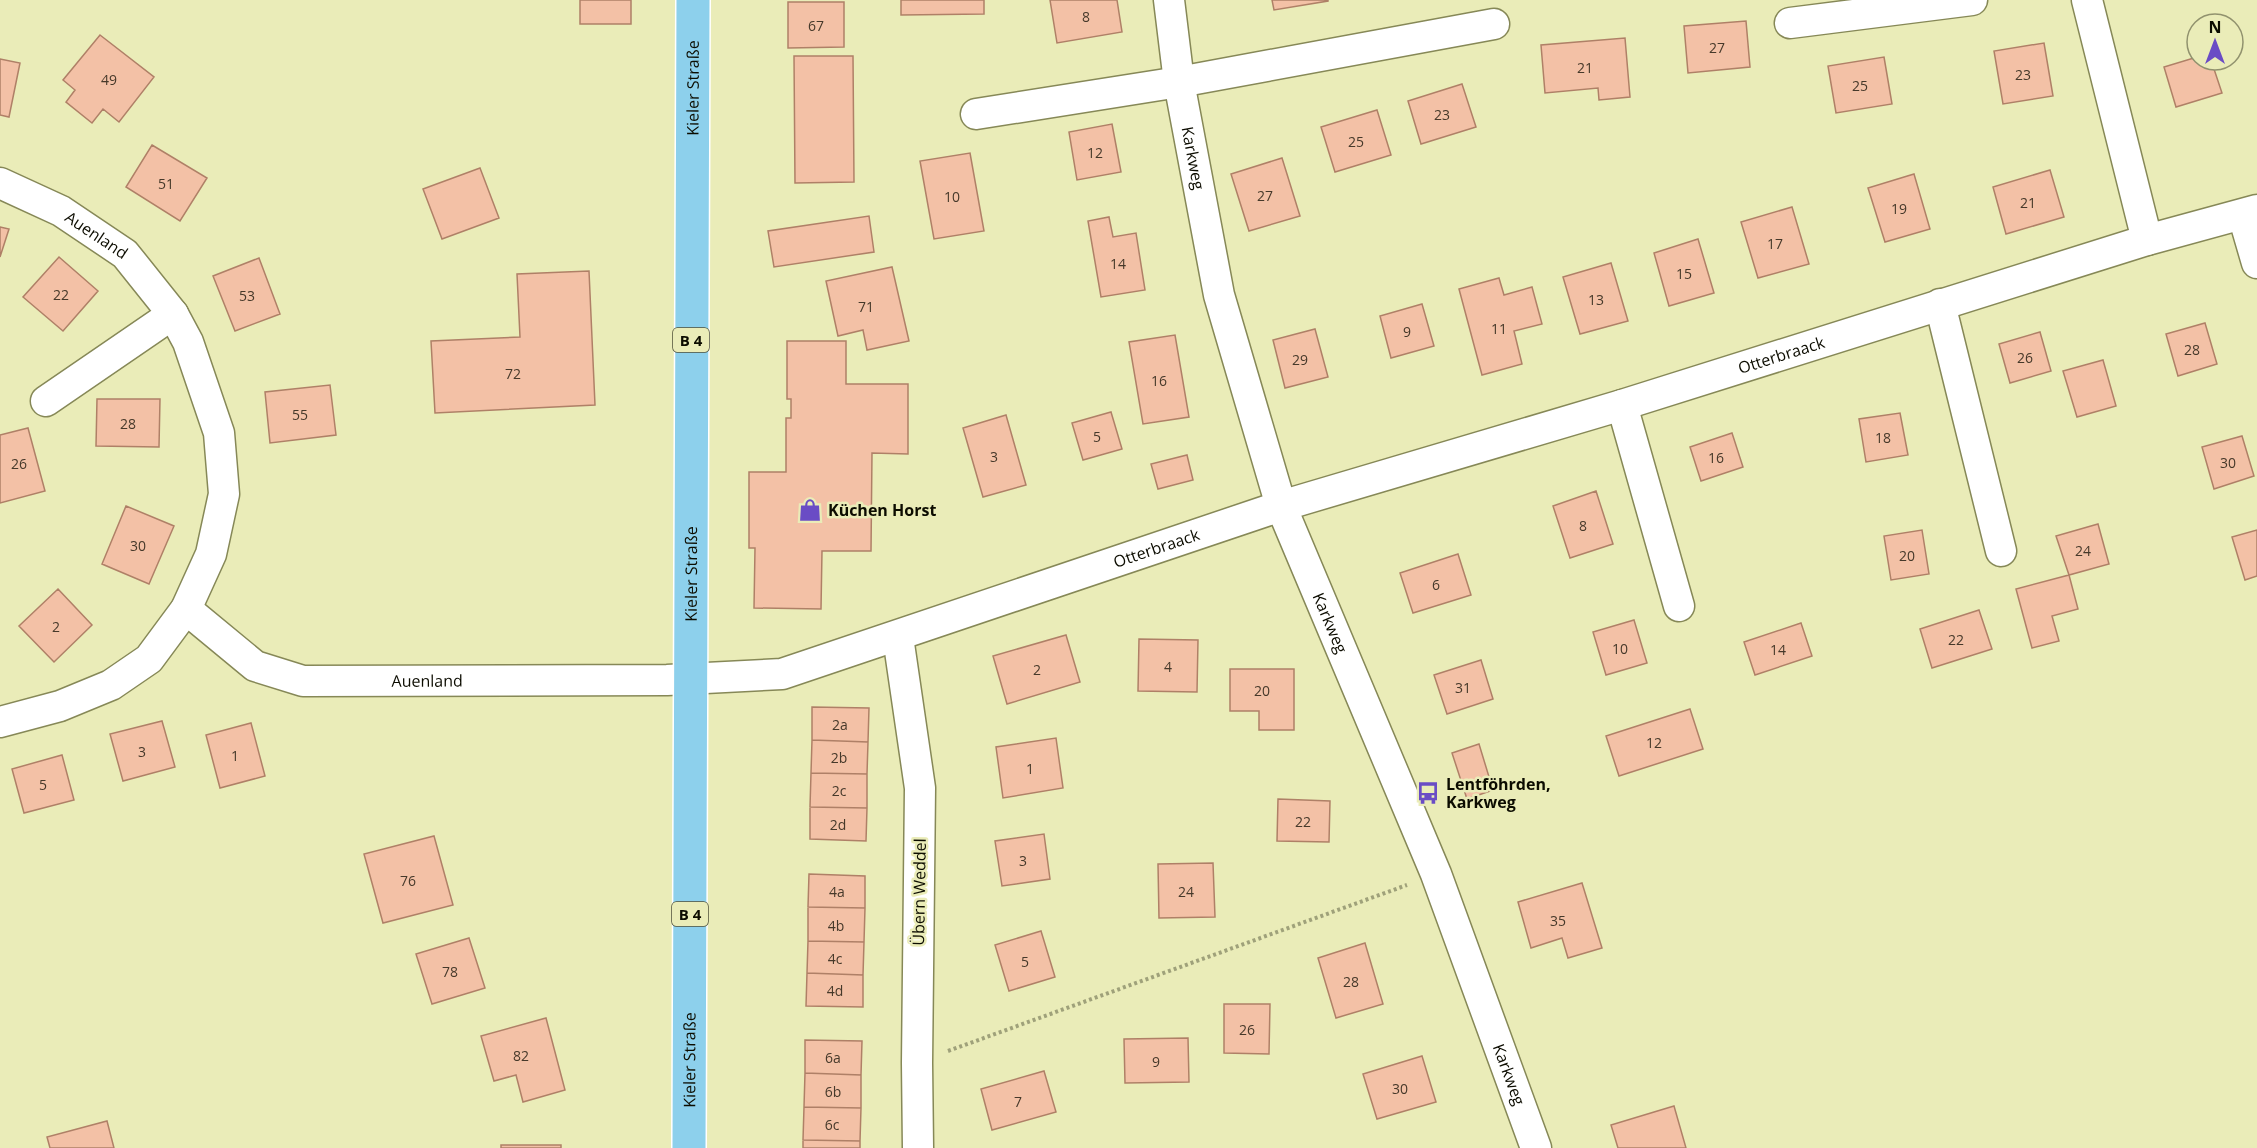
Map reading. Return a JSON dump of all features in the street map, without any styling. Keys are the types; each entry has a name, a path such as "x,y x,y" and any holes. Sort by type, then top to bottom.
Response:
{"main road":[{"name":"Kieler Straße","path":"689,1148 693,0"}],"street":[{"name":"Karkweg","path":"1169,0 1179,82 1219,295 1281,506 1436,874 1536,1148"},
{"path":"1790,23 1972,0"},
{"path":"2087,0 2147,240"},
{"path":"976,114 1179,82 1494,24"},
{"name":"Auenland","path":"0,183 61,211 124,254 172,314 188,342 219,433 224,494 211,554 186,609 149,659 111,685 60,706 0,722"},
{"name":"Otterbraack","path":"690,680 782,674 898,637 1281,506 1622,405 2147,240 2250,212 2257,263"},
{"path":"1940,304 2001,551"},
{"path":"46,400 172,314"},
{"path":"1622,405 1679,606"},
{"name":"Auenland","path":"186,609 255,666 303,681 690,680"},
{"name":"Übern Weddel","path":"898,637 920,788 918,1148"}],"path":[{"path":"917,1063 1436,874"}],"building":[{"path":"580,0 631,0 631,24 580,24"},
{"path":"901,0 984,0 984,14 901,15"},
{"path":"1050,0 1117,0 1122,32 1057,43"},
{"path":"1272,0 1328,0 1328,1 1274,10"},
{"path":"788,2 844,2 844,47 788,48"},
{"path":"1746,21 1750,67 1688,73 1684,26"},
{"path":"100,35 154,77 119,122 103,109 92,123 66,102 75,90 63,80"},
{"path":"1625,38 1630,97 1599,100 1598,88 1545,93 1541,45"},
{"path":"2044,43 2053,96 2003,104 1994,51"},
{"path":"794,56 853,56 854,182 795,183"},
{"path":"1884,57 1892,104 1836,113 1828,66"},
{"path":"0,59 20,63 9,117 0,115"},
{"path":"2185,61 2185,72 2215,72 2222,93 2176,107 2164,67"},
{"path":"1462,84 1476,127 1421,144 1408,101"},
{"path":"1377,110 1391,155 1335,172 1321,127"},
{"path":"1112,124 1121,172 1077,180 1069,132"},
{"path":"152,145 207,178 180,221 126,187"},
{"path":"970,153 984,231 934,239 920,161"},
{"path":"1282,158 1300,216 1249,231 1231,174"},
{"path":"480,168 499,218 442,239 423,189"},
{"path":"2050,170 2064,217 2006,234 1993,187"},
{"path":"1914,174 1930,229 1885,242 1868,188"},
{"path":"1792,207 1809,264 1758,278 1741,222"},
{"path":"869,216 874,252 774,267 768,231"},
{"path":"1109,217 1113,237 1136,233 1145,290 1101,297 1088,221"},
{"path":"0,227 9,229 0,257"},
{"path":"1698,239 1714,293 1669,306 1654,253"},
{"path":"59,257 98,291 63,331 23,297"},
{"path":"259,258 280,314 235,331 213,276"},
{"path":"1611,263 1628,321 1580,334 1563,277"},
{"path":"892,267 909,341 867,350 863,330 838,336 826,281"},
{"path":"589,271 595,405 435,413 431,341 520,337 517,274"},
{"path":"1499,278 1504,295 1532,287 1542,324 1514,331 1522,364 1482,375 1459,289"},
{"path":"1422,304 1434,346 1391,358 1380,316"},
{"path":"2205,323 2217,364 2178,376 2166,334"},
{"path":"1315,329 1328,377 1285,388 1273,340"},
{"path":"2040,332 2051,371 2010,383 1999,344"},
{"path":"1175,335 1189,417 1143,424 1129,342"},
{"name":"Küchen Horst","path":"787,341 846,341 846,384 908,384 908,454 872,453 871,551 822,551 821,609 754,608 755,548 749,548 749,472 786,472 786,418 791,418 791,399 787,399"},
{"path":"2103,360 2116,406 2077,417 2063,371"},
{"path":"330,385 336,435 270,443 265,392"},
{"path":"97,399 160,399 159,447 96,446"},
{"path":"1111,412 1122,449 1083,460 1072,423"},
{"path":"1900,413 1908,455 1866,462 1859,419"},
{"path":"1006,415 1026,485 983,497 963,428"},
{"path":"28,428 45,491 0,503 0,435"},
{"path":"1732,433 1743,467 1701,481 1690,447"},
{"path":"2242,436 2254,476 2214,489 2202,447"},
{"path":"1187,455 1193,480 1158,489 1151,464"},
{"path":"1596,491 1613,544 1570,558 1553,506"},
{"path":"126,506 174,526 149,584 102,564"},
{"path":"2098,524 2109,564 2069,575 2056,536"},
{"path":"1922,530 1929,574 1891,580 1884,536"},
{"path":"2257,530 2257,576 2245,580 2232,537"},
{"path":"1458,554 1471,595 1413,613 1400,573"},
{"path":"2069,575 2078,609 2052,616 2059,641 2032,648 2016,589"},
{"path":"58,589 92,625 54,662 19,626"},
{"path":"1979,610 1992,649 1932,668 1920,629"},
{"path":"1634,620 1647,663 1606,675 1593,632"},
{"path":"1801,623 1812,656 1755,675 1744,642"},
{"path":"1066,635 1080,682 1007,704 993,656"},
{"path":"1139,639 1198,640 1197,692 1138,691"},
{"path":"1481,660 1493,699 1447,714 1434,675"},
{"path":"1230,669 1294,669 1294,730 1259,730 1259,711 1230,711"},
{"path":"812,707 869,708 868,742 812,740"},
{"path":"1690,709 1703,749 1619,776 1606,736"},
{"path":"162,721 175,767 123,781 110,734"},
{"path":"251,723 265,776 220,788 206,735"},
{"path":"1056,738 1063,788 1003,798 996,747"},
{"path":"812,740 868,742 867,774 811,773"},
{"path":"1479,744 1493,790 1467,799 1452,753"},
{"path":"62,755 74,800 24,813 12,769"},
{"path":"811,773 867,774 867,808 810,807"},
{"path":"1278,799 1330,801 1329,842 1277,841"},
{"path":"810,807 867,808 866,841 810,839"},
{"path":"1044,834 1050,879 1002,886 995,841"},
{"path":"434,836 453,905 383,923 364,854"},
{"path":"1213,863 1215,917 1159,918 1158,864"},
{"path":"809,874 865,876 865,908 808,907"},
{"path":"1582,883 1602,948 1568,958 1562,938 1531,948 1518,902"},
{"path":"808,907 865,908 864,942 808,941"},
{"path":"1041,931 1055,977 1009,991 995,945"},
{"path":"469,938 485,988 432,1004 416,954"},
{"path":"808,941 864,942 863,975 807,973"},
{"path":"1365,943 1383,1004 1336,1018 1318,958"},
{"path":"807,973 863,975 863,1007 806,1006"},
{"path":"1224,1004 1270,1004 1269,1054 1224,1053"},
{"path":"546,1018 565,1090 523,1102 516,1075 494,1081 481,1036"},
{"path":"1188,1038 1189,1082 1125,1083 1124,1039"},
{"path":"805,1040 862,1041 861,1075 805,1073"},
{"path":"1422,1056 1436,1102 1377,1119 1363,1074"},
{"path":"1044,1071 1056,1112 992,1130 981,1089"},
{"path":"805,1073 861,1075 861,1108 804,1107"},
{"path":"1674,1106 1686,1148 1618,1148 1611,1125"},
{"path":"804,1107 861,1108 860,1141 803,1140"},
{"path":"107,1121 114,1148 50,1148 47,1137"},
{"path":"803,1140 860,1141 860,1148 803,1148"},
{"path":"501,1145 561,1145 561,1148 501,1148"}],"place":[{"name":"Küchen Horst","path":"810,510"},
{"name":"Lentföhrden, Karkweg","path":"1428,793"}]}
